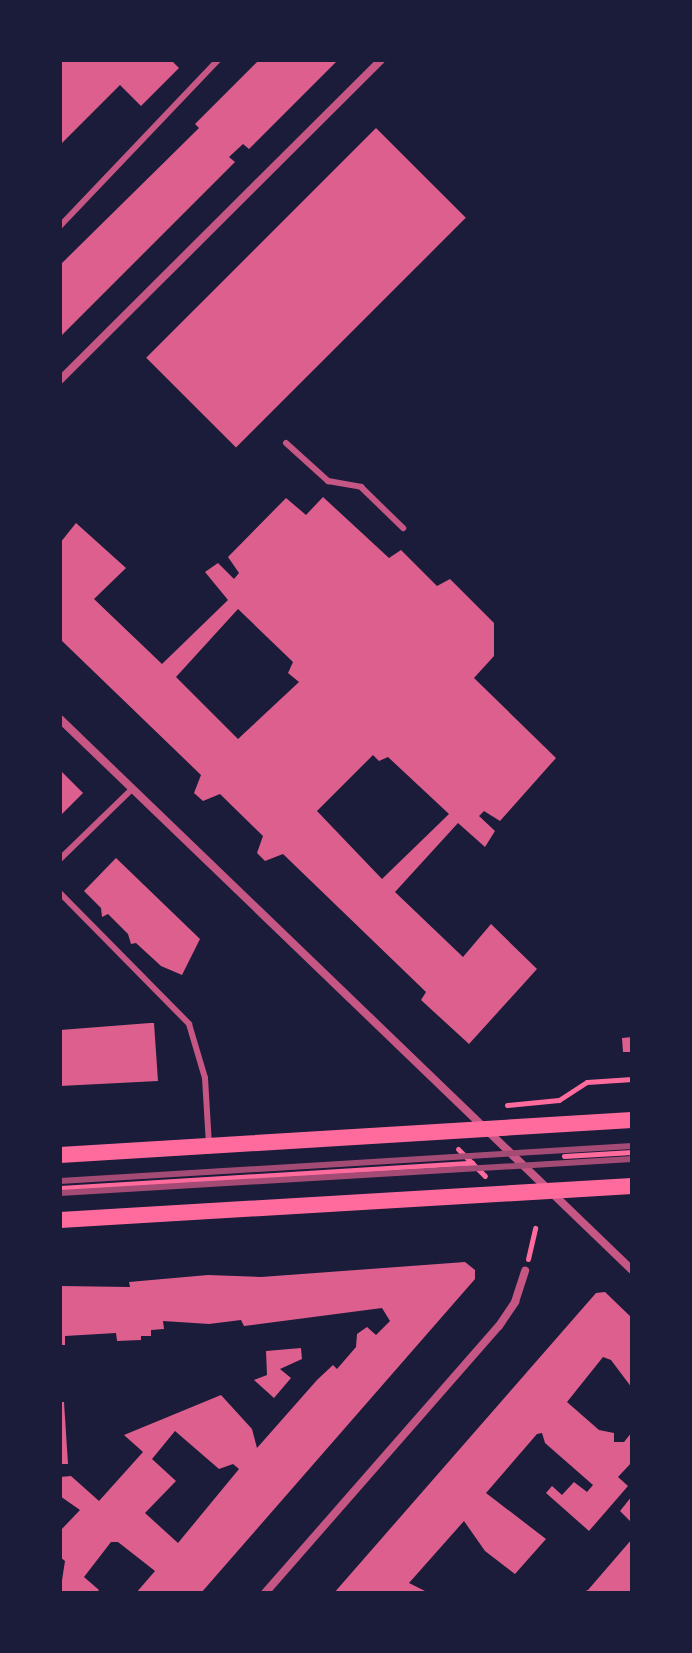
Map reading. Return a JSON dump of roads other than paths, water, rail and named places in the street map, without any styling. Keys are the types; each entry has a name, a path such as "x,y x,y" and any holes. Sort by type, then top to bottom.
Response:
{"main road":[{"path":"60,1155 632,1120"},
{"path":"60,1220 632,1186"}],"street":[{"path":"60,380 381,60"},
{"path":"60,719 632,1270"},
{"path":"265,1593 499,1326 515,1302 525,1271"}],"lane":[{"path":"60,226 218,60"},
{"path":"286,443 328,481 361,487 403,528"},
{"path":"60,859 132,789"},
{"path":"60,893 189,1024 205,1078 209,1146"}],"railway":[{"path":"60,1181 632,1146"},
{"path":"60,1193 632,1159"}]}
